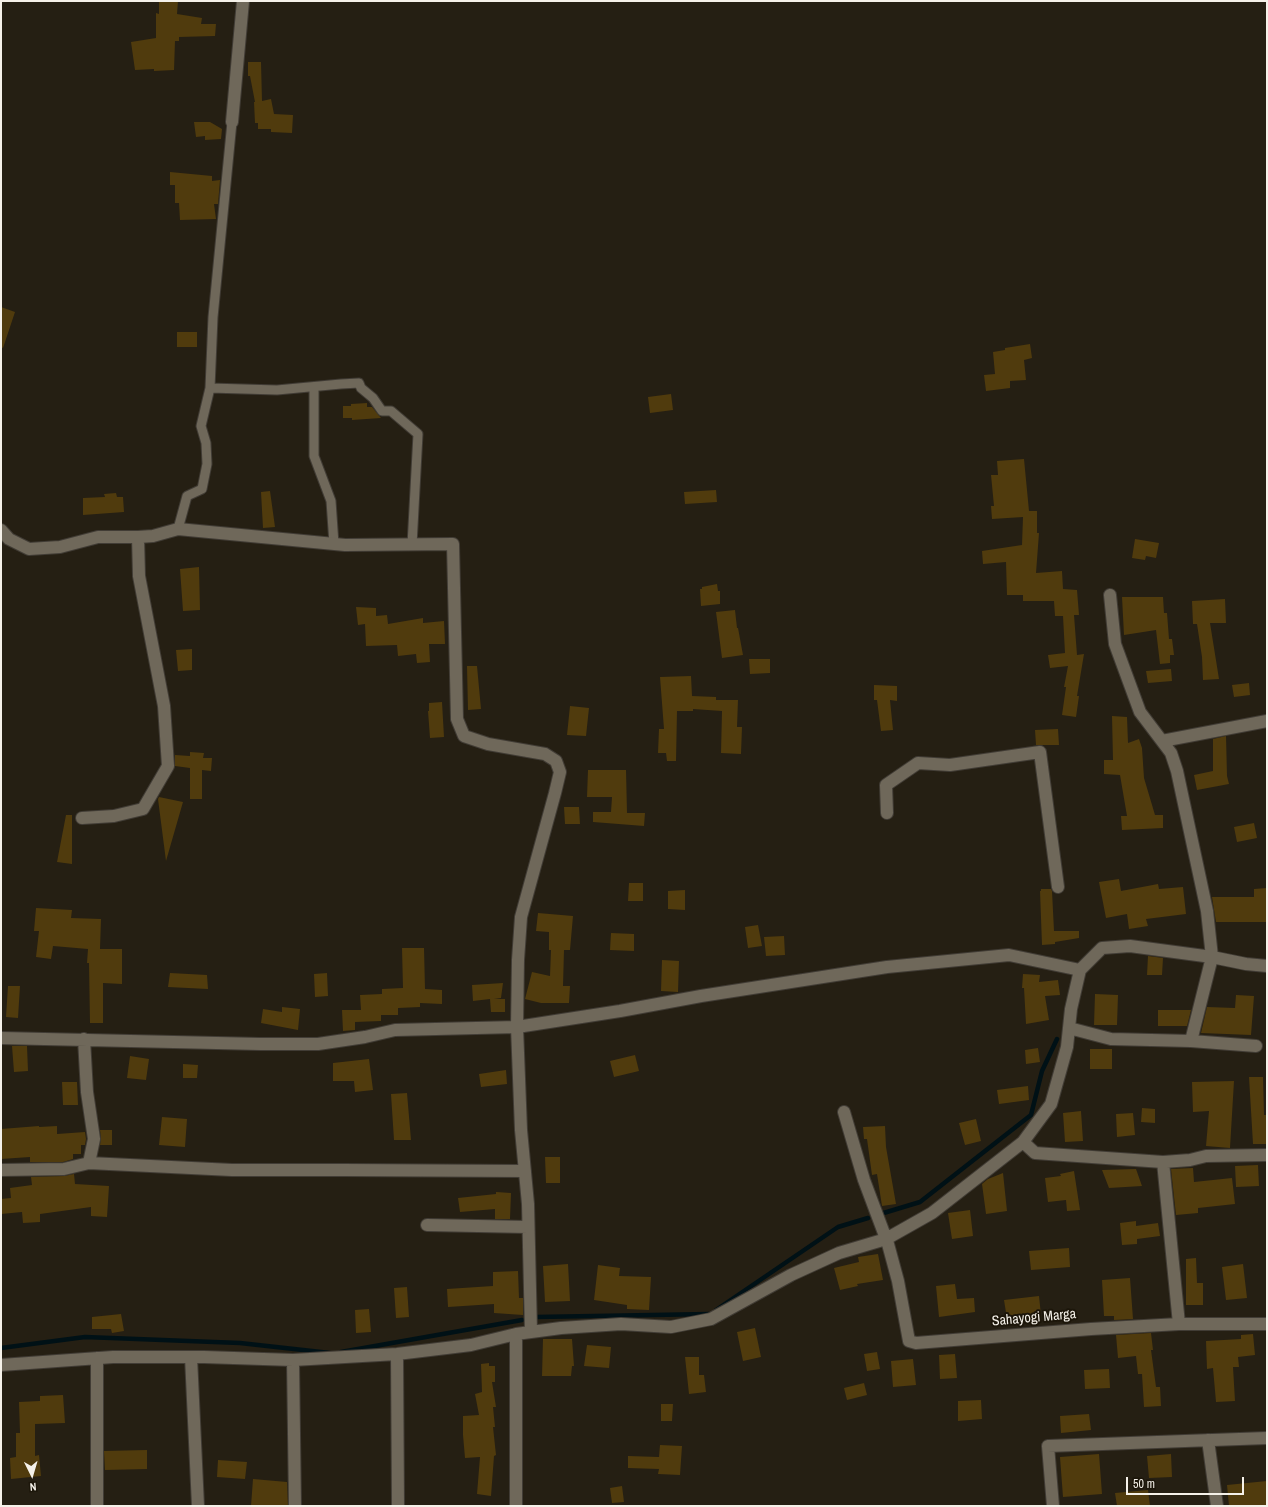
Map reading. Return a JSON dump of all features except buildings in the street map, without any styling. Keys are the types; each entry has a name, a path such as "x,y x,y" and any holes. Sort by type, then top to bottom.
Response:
{"street":[{"path":"232,122 243,1"},
{"path":"1,530 9,539 29,549 60,547 98,538 138,537 178,530 334,544 453,544 457,719 464,736 488,744 545,754 556,761 560,772 556,792 522,917 518,960 517,1027 521,1130 528,1227 531,1332"},
{"path":"82,818 114,816 143,809 168,766 164,706 139,576 138,537"},
{"path":"1110,595 1116,644 1140,712 1171,753 1177,771 1207,911 1212,957 1191,1041"},
{"path":"1162,741 1267,721"},
{"path":"887,813 886,785 918,763 950,765 1040,752 1058,887"},
{"path":"1,1365 113,1357 191,1357 293,1360 397,1354 471,1345 516,1334 561,1328 621,1324 671,1327 711,1319 790,1275 839,1253 886,1239 932,1213 1022,1142 1050,1104 1067,1047 1071,1008 1080,970 1102,948 1130,946 1267,966"},
{"path":"1,1038 318,1044 365,1037 395,1030 517,1027 887,967 1009,955 1080,970"},
{"path":"1069,1028 1111,1039 1191,1041 1256,1046"},
{"path":"84,1039 87,1092 94,1139 89,1163"},
{"path":"844,1112 864,1180 886,1239"},
{"path":"1022,1142 1035,1153 1163,1162 1190,1160 1206,1156 1267,1155"},
{"path":"1163,1162 1179,1324"},
{"path":"1,1170 64,1169 89,1163 232,1170 525,1171"},
{"path":"427,1225 528,1227"},
{"name":"Sahayogi Marga","path":"886,1239 898,1282 909,1341 916,1343 1092,1329 1179,1324 1267,1324"},
{"path":"516,1334 516,1506"},
{"path":"397,1354 398,1506"},
{"path":"191,1357 198,1506"},
{"path":"97,1358 97,1506"},
{"path":"293,1360 295,1506"},
{"path":"1053,1506 1048,1446 1267,1438"},
{"path":"1208,1440 1217,1506"}],"lane":[{"path":"178,530 187,496 202,489 207,464 206,444 201,426 210,388 213,317 232,122"},
{"path":"210,388 277,390 314,386 358,384 382,410 391,411 418,434 412,545"},
{"path":"314,386 314,456 330,501 334,544"}],"waterway":[{"path":"877,1215 920,1202 1031,1115 1042,1071 1057,1039"},
{"path":"716,1310 838,1227 868,1218"},
{"path":"536,1317 710,1314"},
{"path":"341,1352 522,1320"},
{"path":"1,1348 85,1337 240,1343 330,1353"}]}
